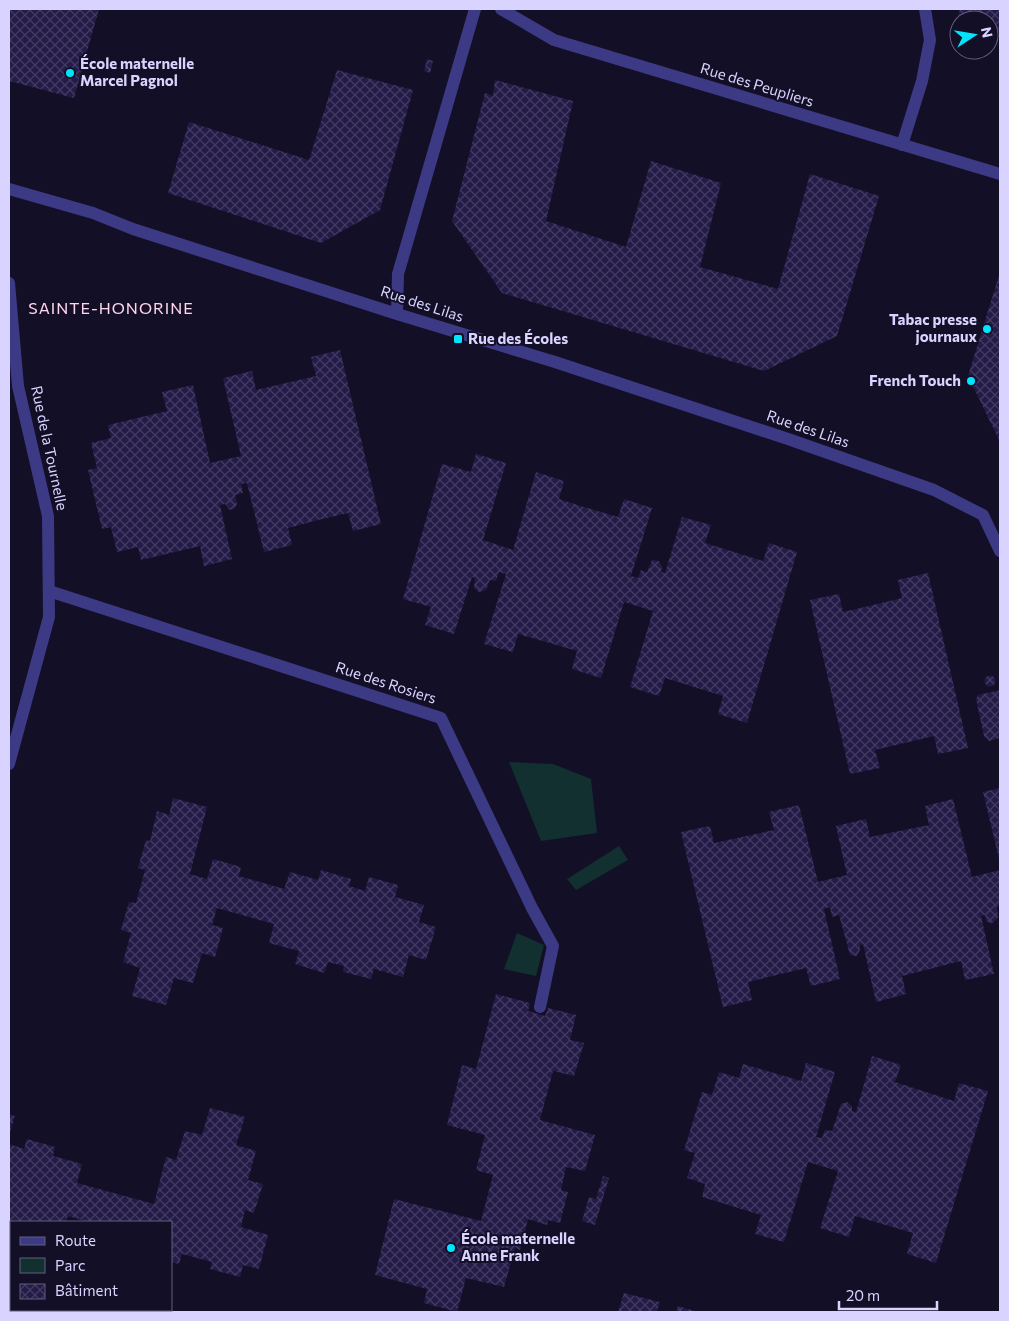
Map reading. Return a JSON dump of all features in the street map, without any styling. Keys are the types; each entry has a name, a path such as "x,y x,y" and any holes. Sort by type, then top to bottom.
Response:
{"street":[{"path":"397,314 398,274 475,9"},
{"path":"902,145 922,81 930,40 925,9"},
{"name":"Rue des Peupliers","path":"505,11 554,40 1000,174"},
{"name":"Rue des Lilas","path":"9,189 93,213 133,229 173,240 397,314 555,362 788,439 934,490 983,515 1000,551"},
{"name":"Rue de la Tournelle","path":"9,284 18,386 48,516 49,591 49,616 9,764"},
{"name":"Rue des Rosiers","path":"49,591 441,718 524,892 553,946 540,1008"}],"green space":[{"path":"509,762 553,764 591,779 597,833 541,841"},
{"path":"619,846 628,860 576,890 567,879"},
{"path":"517,933 544,945 536,976 504,969"}],"building":[{"path":"9,9 99,9 74,98 9,81"},
{"path":"1000,9 1000,32 999,10 960,10"},
{"path":"427,59 433,61 430,73 424,71"},
{"path":"337,70 413,90 380,210 321,243 168,193 189,122 309,160"},
{"path":"495,80 573,101 546,221 626,247 651,161 721,183 700,267 778,289 810,174 879,196 837,336 764,371 502,293 452,221 485,93 493,96"},
{"path":"1000,272 1000,442 968,376"},
{"path":"340,350 381,524 353,531 348,513 318,520 288,528 292,545 264,552 247,483 241,484 243,493 235,495 237,504 235,508 230,510 225,504 220,505 232,559 204,566 200,546 141,560 138,547 117,552 111,527 102,529 88,470 97,468 91,443 111,438 108,425 167,411 162,392 193,385 210,463 241,456 223,378 252,371 256,390 316,376 311,357"},
{"path":"476,454 506,463 483,540 513,550 536,472 564,481 559,499 584,507 618,517 624,499 652,508 631,576 638,578 641,570 647,572 652,560 659,561 662,567 661,572 665,573 682,517 711,525 705,543 763,561 769,543 797,552 747,723 718,714 723,696 665,678 659,696 630,687 653,611 624,602 601,678 572,669 577,651 518,634 513,652 484,644 506,574 499,572 496,581 490,580 486,590 479,592 474,588 475,578 472,577 454,634 425,625 431,607 403,599 442,464 471,472"},
{"path":"928,573 968,748 938,754 934,736 875,750 880,768 850,774 810,600 839,594 843,612 902,598 898,580"},
{"path":"988,676 992,676 995,681 994,685 988,686 985,683 985,679"},
{"path":"1000,690 1000,738 989,741 984,736 976,699 978,695"},
{"path":"1000,788 1000,863 983,792"},
{"path":"173,798 207,807 190,874 207,879 213,859 241,867 239,876 284,889 290,872 318,880 321,870 351,879 349,886 365,891 369,877 398,885 395,897 424,905 419,922 436,927 426,960 409,955 403,977 374,969 371,979 343,972 344,966 328,962 324,973 295,964 299,951 269,943 274,924 217,908 212,925 223,928 215,957 202,953 193,983 174,978 166,1005 132,996 140,968 123,962 131,933 121,930 129,902 136,903 145,870 138,868 146,840 150,841 157,811 169,815"},
{"path":"953,799 972,877 1000,870 998,918 991,924 986,921 985,915 981,916 994,974 965,980 961,961 902,976 906,994 876,1002 863,944 860,945 857,956 850,955 839,915 832,917 830,907 824,909 840,979 811,986 806,968 748,982 752,1000 723,1007 681,832 710,826 714,843 774,830 769,812 799,805 818,882 847,875 836,826 866,819 870,837 929,825 925,806"},
{"path":"496,994 530,1003 528,1011 545,1016 548,1008 576,1015 570,1040 584,1043 574,1076 553,1071 540,1120 595,1135 585,1171 566,1167 561,1190 568,1192 560,1223 548,1220 547,1225 528,1219 520,1250 515,1248 504,1287 466,1278 457,1312 424,1303 427,1289 375,1275 394,1199 481,1221 493,1175 476,1170 485,1135 447,1125 462,1065 476,1069"},
{"path":"872,1056 901,1065 895,1082 954,1101 959,1083 988,1091 936,1263 907,1254 913,1233 855,1216 849,1237 820,1228 838,1171 808,1162 784,1242 755,1234 761,1215 702,1197 705,1184 687,1178 695,1153 684,1150 702,1092 712,1095 719,1072 739,1078 743,1064 801,1081 806,1063 835,1072 816,1137 822,1138 825,1130 832,1131 841,1104 847,1102 852,1106 852,1111 856,1112"},
{"path":"210,1108 245,1117 236,1145 256,1151 248,1180 263,1184 254,1213 245,1210 241,1227 268,1235 259,1269 243,1265 240,1277 210,1269 212,1262 182,1254 179,1264 172,1262 172,1221 86,1221 68,1216 66,1221 10,1221 9,1236 9,1144 24,1149 27,1139 55,1147 53,1156 82,1164 77,1183 154,1204 166,1157 176,1160 185,1131 202,1135"},
{"path":"9,1114 15,1116 9,1135"},
{"path":"603,1176 609,1178 595,1225 582,1221 589,1197 596,1199"},
{"path":"624,1293 660,1302 657,1312 618,1312"},
{"path":"678,1306 698,1312 676,1312"}],"place":[{"name":"École maternelle Marcel Pagnol","path":"70,73"},
{"name":"Tabac presse journaux","path":"987,329"},
{"name":"Rue des Écoles","path":"458,339"},
{"name":"French Touch","path":"971,381"},
{"name":"École maternelle Anne Frank","path":"451,1248"}],"district":[{"name":"SAINTE-HONORINE","path":"111,308"}]}
